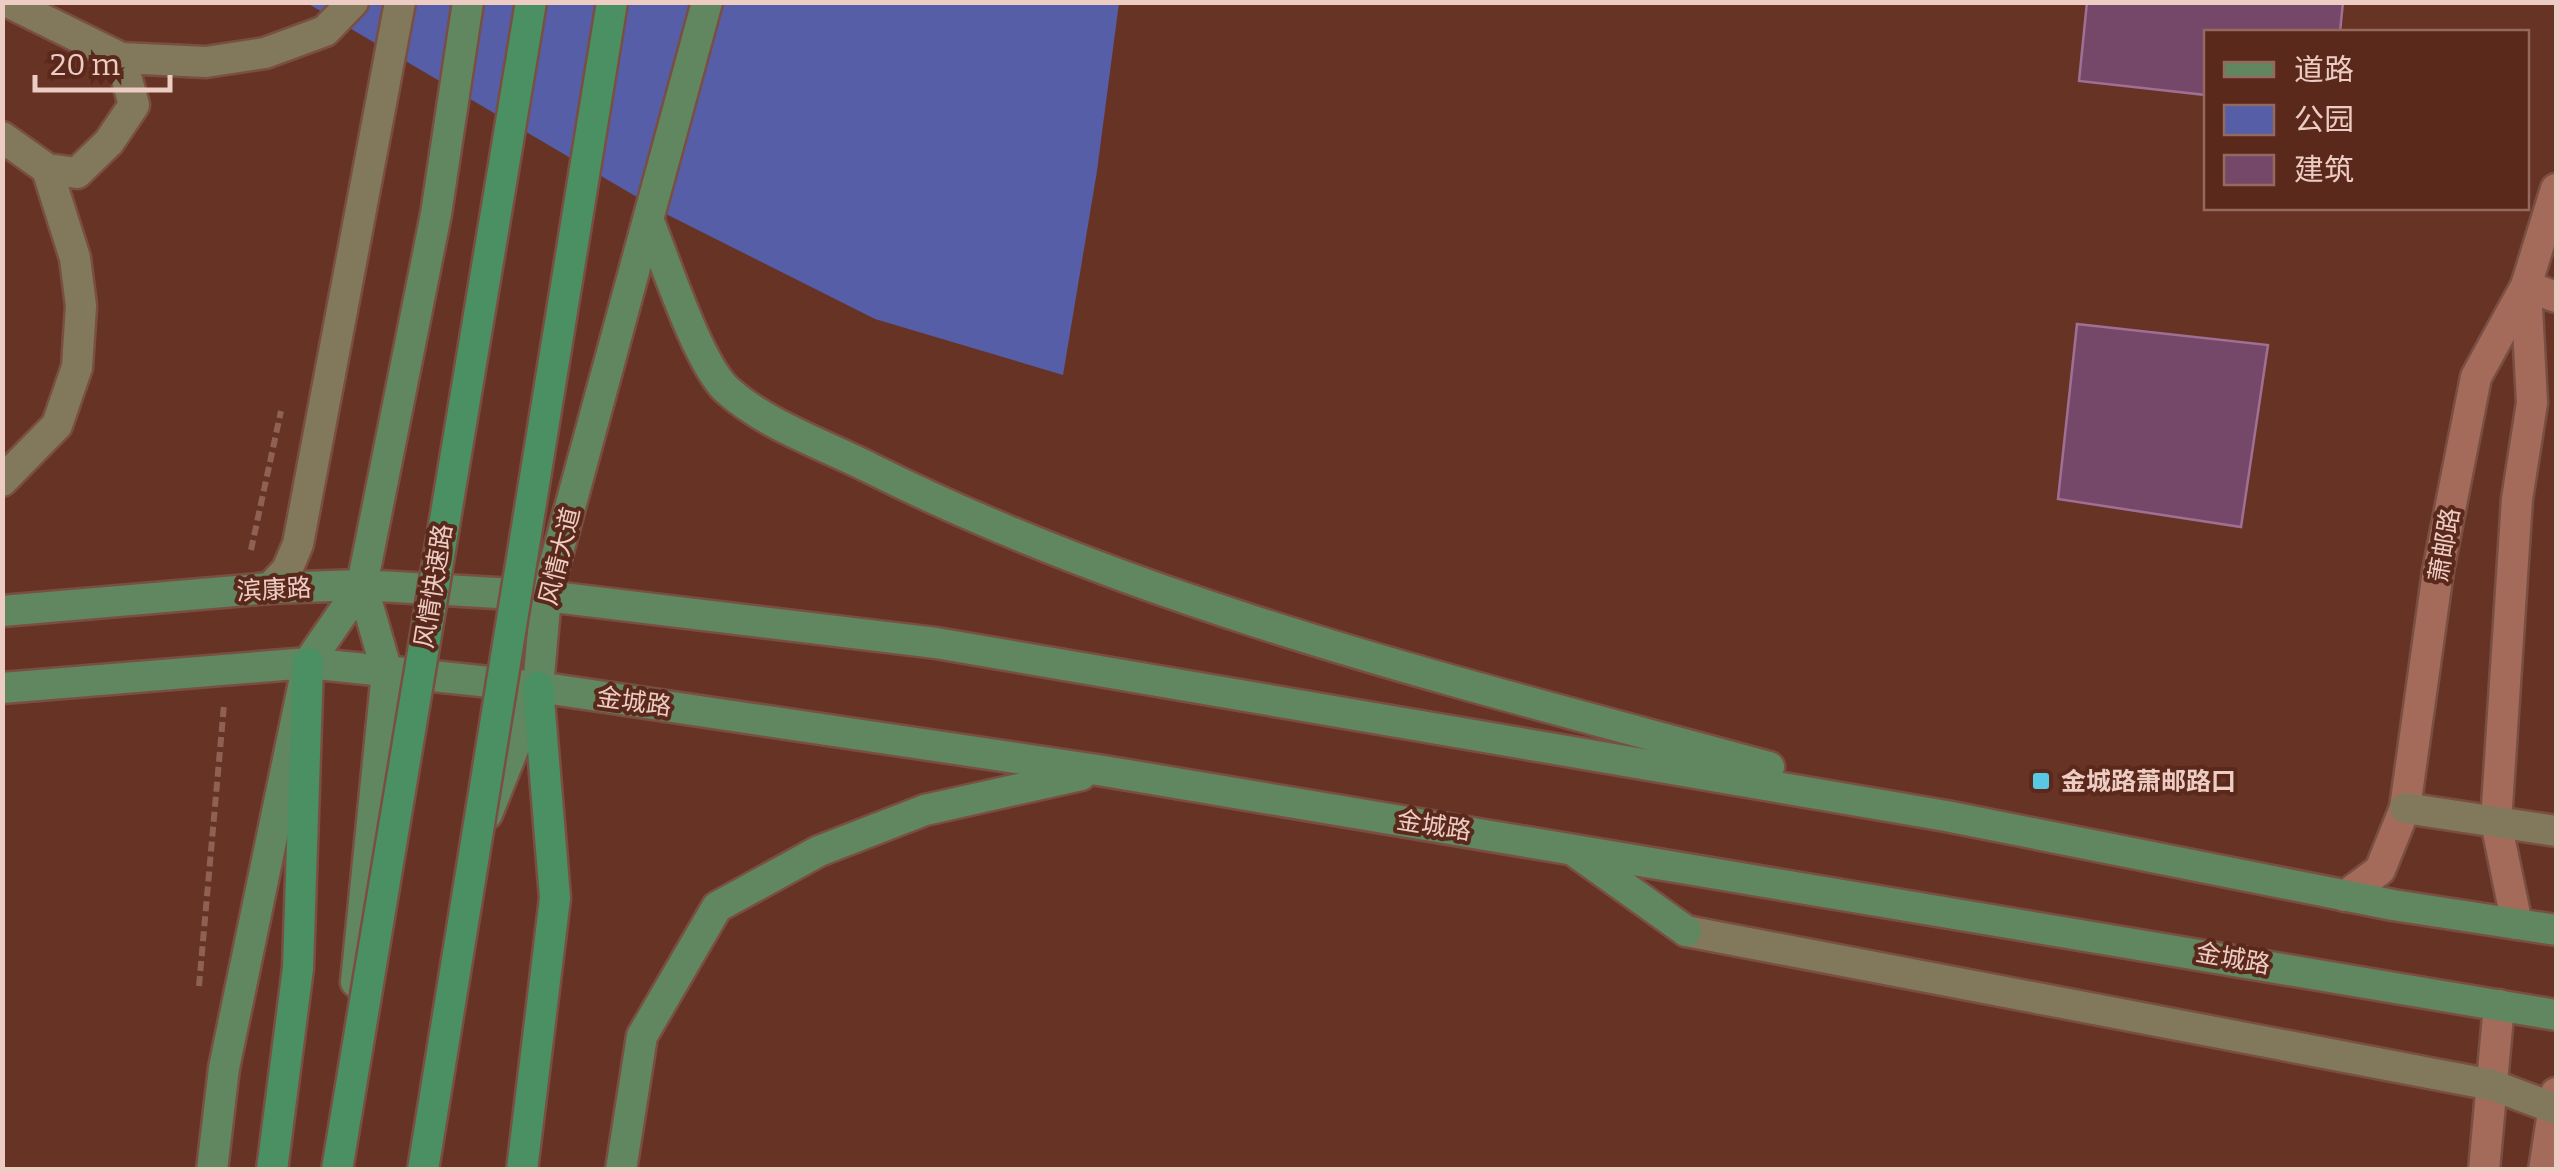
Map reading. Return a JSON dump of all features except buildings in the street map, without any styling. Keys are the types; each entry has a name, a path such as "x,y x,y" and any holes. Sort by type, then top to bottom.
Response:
{"highway":[{"name":"风情快速路","path":"337,1170 531,2"},
{"path":"426,1170 612,2"},
{"path":"272,1170 298,968 308,664"},
{"path":"522,1170 556,898 538,687"}],"main road":[{"path":"8,2 121,58 206,62 265,53 325,31 353,2"},
{"path":"270,588 287,570 298,544 400,2"},
{"path":"212,1170 224,1068 308,664 362,585 436,214 468,2"},
{"name":"风情大道","path":"426,1170 459,885 538,687 546,596 650,224 707,2"},
{"path":"2,137 47,170 77,173 118,130 134,105 121,58"},
{"path":"2,481 57,425 76,367 81,306 75,258 47,170"},
{"path":"650,224 699,342 724,388 769,417 941,503 1162,592 1416,670 1946,816"},
{"path":"337,1170 387,672 362,585"},
{"name":"滨康路","path":"2,611 270,588 362,585 546,596"},
{"path":"546,596 936,644 1946,816 2345,896 2556,930"},
{"path":"2,688 308,664"},
{"name":"金城路","path":"308,664 538,687 1104,770 2556,1014"},
{"path":"621,1170 642,1036 717,907 818,850 925,810 1104,770"},
{"path":"2405,808 2556,831"},
{"path":"1570,848 1686,931 2492,1085 2555,1104"}],"street":[{"name":"萧邮路","path":"2345,896 2380,870 2405,808 2438,571 2476,377 2526,286 2556,189"},
{"path":"2518,924 2496,822 2517,499 2532,402 2526,286 2556,297"},
{"path":"2484,1170 2499,1005"},
{"path":"2544,1170 2555,1104"}],"green space":[{"path":"307,3 1119,3 1097,171 1063,375 875,319 664,213"}],"place":[{"name":"金城路萧邮路口","path":"2041,781"}]}
